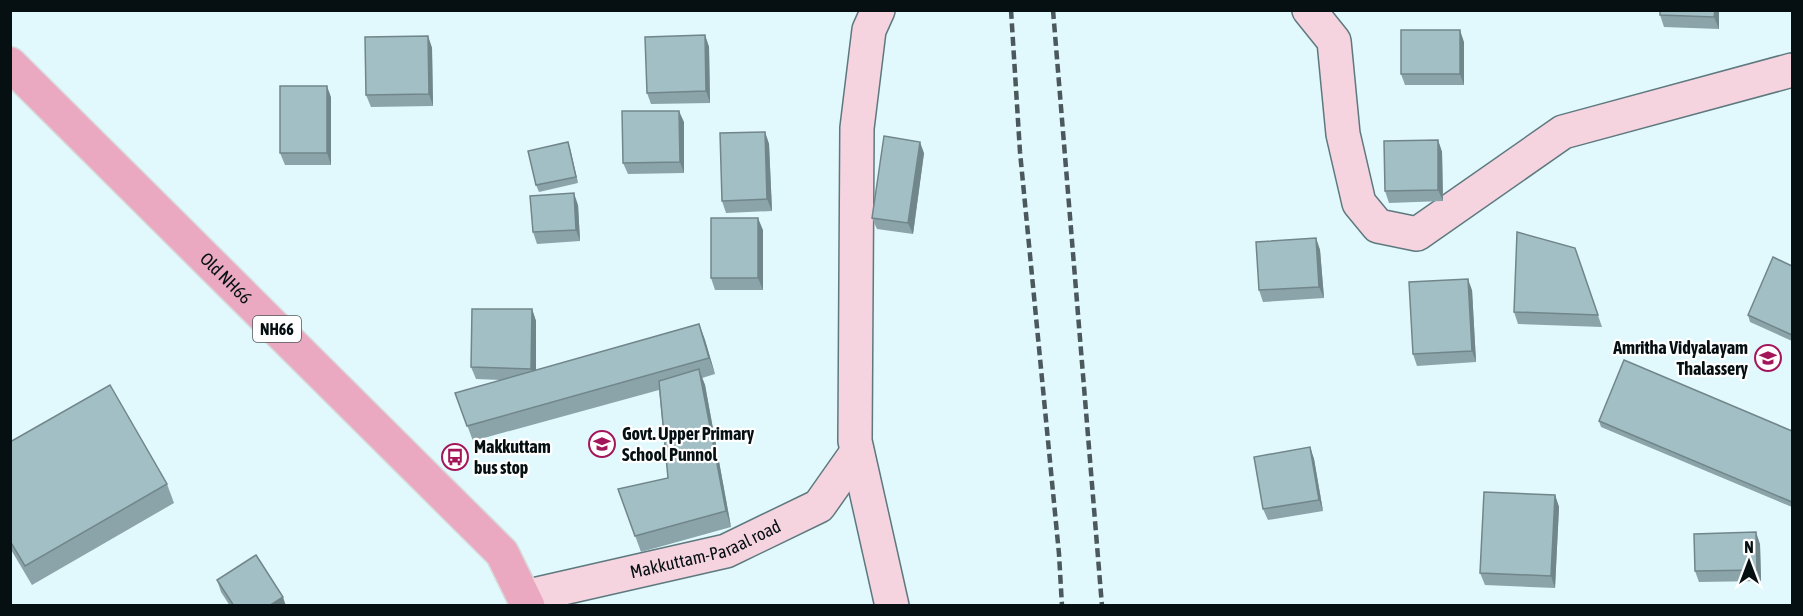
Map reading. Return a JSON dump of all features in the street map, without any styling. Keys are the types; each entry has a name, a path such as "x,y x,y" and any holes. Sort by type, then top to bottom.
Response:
{"main road":[{"path":"878,10 869,30 857,128 855,441 892,606"},
{"path":"1309,10 1334,41 1343,134 1359,202 1378,226 1417,234 1563,132 1792,70"},
{"name":"Old NH66","path":"10,64 502,553 526,601"},
{"name":"Makkuttam-Paraal road","path":"526,601 726,551 819,506 857,452"}],"building":[{"path":"1660,10 1715,10 1714,17 1660,15"},
{"path":"1401,30 1460,30 1460,74 1401,74"},
{"path":"705,35 706,91 647,93 645,37"},
{"path":"428,36 429,94 366,95 365,37"},
{"path":"280,86 327,86 327,153 280,153"},
{"path":"622,111 679,111 680,162 623,163"},
{"path":"765,132 767,199 722,201 720,133"},
{"path":"884,136 920,142 908,223 872,218"},
{"path":"1438,140 1438,190 1385,191 1384,141"},
{"path":"568,142 576,177 536,185 528,151"},
{"path":"574,193 576,230 533,232 530,196"},
{"path":"711,218 758,218 758,278 711,278"},
{"path":"1517,232 1575,248 1598,315 1514,312"},
{"path":"1316,238 1319,287 1259,290 1256,242"},
{"path":"1773,257 1792,266 1792,335 1748,315"},
{"path":"1468,279 1472,351 1413,354 1409,282"},
{"path":"472,309 532,309 531,369 471,367"},
{"path":"699,324 709,358 467,426 455,393"},
{"path":"1624,360 1792,431 1792,502 1599,421"},
{"path":"699,369 726,511 635,536 618,489 668,478 659,381"},
{"path":"110,385 167,484 25,566 10,541 10,442"},
{"path":"1310,447 1319,500 1263,509 1254,457"},
{"path":"1484,492 1555,495 1551,576 1480,573"},
{"path":"1756,532 1757,570 1695,571 1694,534"},
{"path":"256,555 283,597 269,606 234,606 217,580"}],"railway":[{"path":"1011,10 1020,152 1059,554 1062,606"},
{"path":"1053,10 1102,606"}],"place":[{"name":"Amritha Vidyalayam Thalassery","path":"1768,358"},
{"name":"Govt. Upper Primary School Punnol","path":"602,444"},
{"name":"Makkuttam bus stop","path":"455,457"}]}
